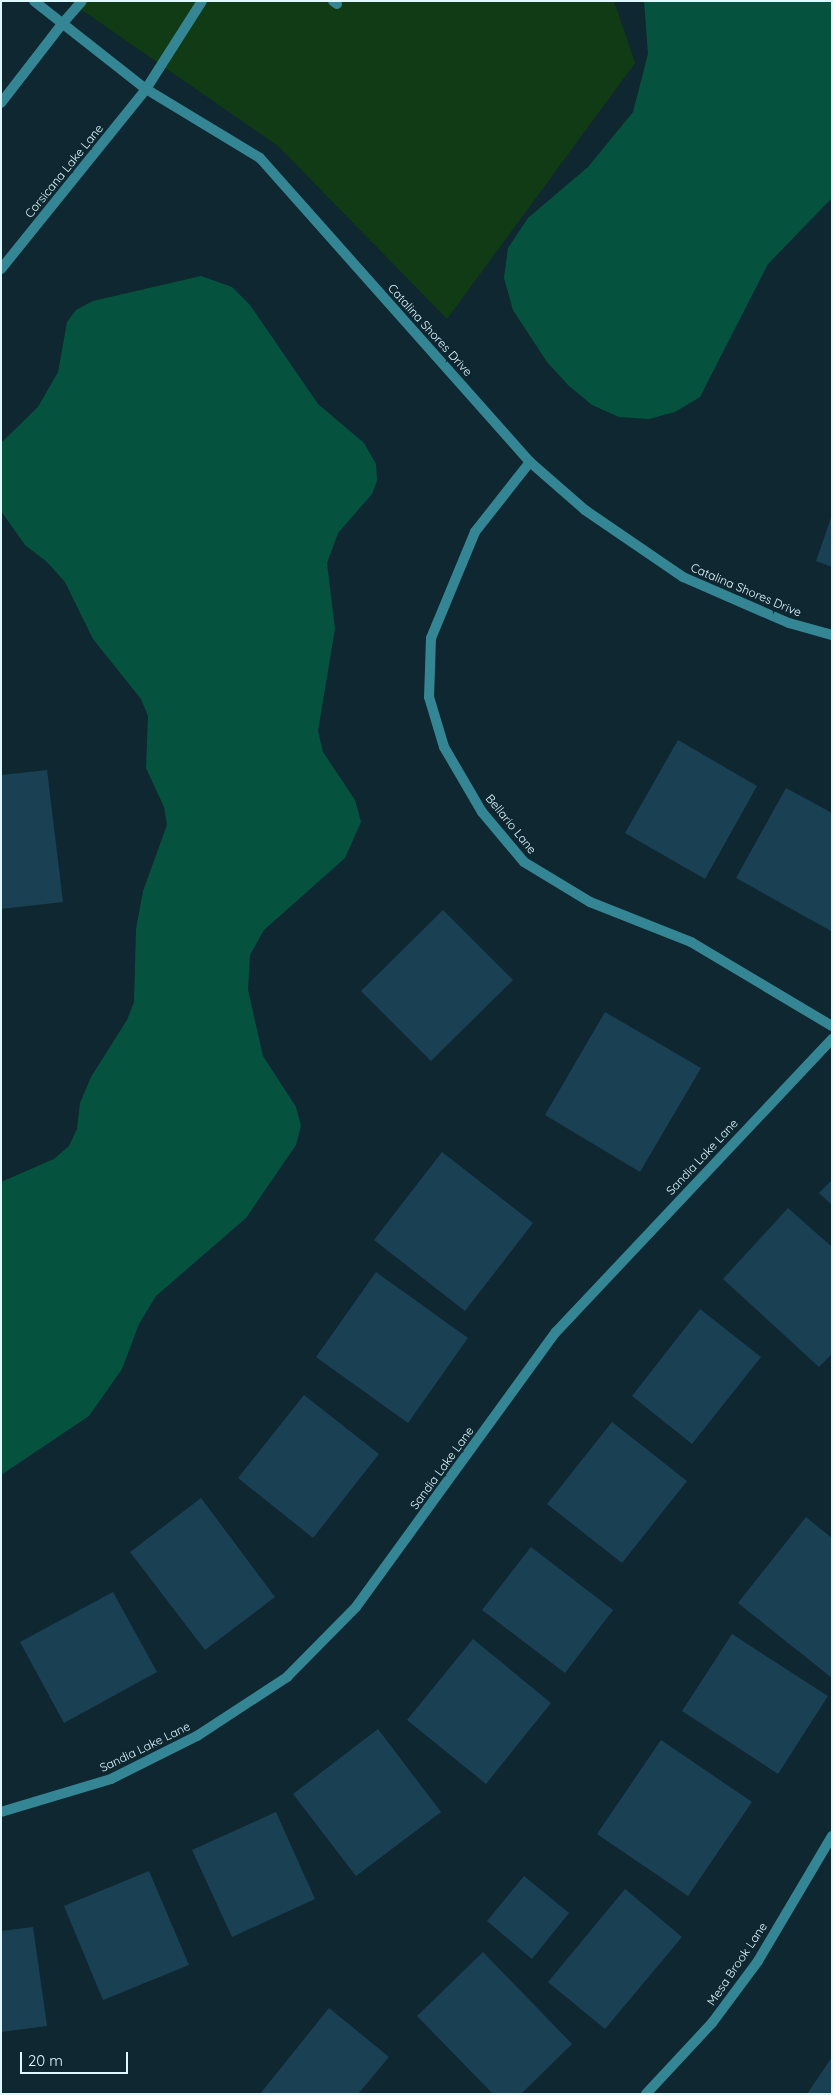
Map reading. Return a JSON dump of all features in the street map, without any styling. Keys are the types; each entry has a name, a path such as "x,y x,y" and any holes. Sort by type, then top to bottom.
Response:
{"street":[{"name":"Catalina Shores Drive","path":"34,1 146,90 260,158 530,462 585,510 683,577 789,623 832,635"},
{"path":"1,103 82,1"},
{"name":"Corsicana Lake Lane","path":"1,269 146,90 202,1"},
{"name":"Bellario Lane","path":"530,462 475,532 449,586 431,638 429,697 444,748 482,812 524,862 590,902 691,942 832,1026"},
{"name":"Sandia Lake Lane","path":"1,1812 111,1779 197,1736 287,1677 356,1607 556,1332 832,1039"},
{"name":"Mesa Brook Lane","path":"646,2094 712,2023 758,1961 832,1836"}],"shaded area":[{"path":"69,1 614,1 635,63 447,319 278,146"},
{"path":"644,1 832,1 832,198 768,264 700,397 675,412 649,419 619,417 592,405 568,385 547,362 513,310 504,278 508,248 528,218 588,167 633,112 648,54"},
{"path":"201,276 232,287 250,305 318,404 364,443 376,464 377,481 372,494 338,533 327,563 335,629 318,731 323,752 355,800 361,822 345,858 264,930 250,955 248,990 263,1056 296,1107 301,1126 296,1145 246,1218 156,1296 139,1324 122,1369 89,1416 1,1475 1,1182 54,1159 69,1146 77,1129 80,1103 91,1077 127,1020 134,1002 136,929 143,891 167,825 164,807 146,768 148,716 141,699 93,639 65,582 47,562 25,545 1,511 1,443 38,407 58,372 67,322 76,310 93,301"}],"building":[{"path":"832,518 832,567 816,561"},
{"path":"678,740 757,786 705,879 625,833"},
{"path":"47,770 63,902 1,909 1,775"},
{"path":"786,788 832,813 831,931 736,878"},
{"path":"443,910 513,980 431,1061 361,991"},
{"path":"605,1012 701,1068 640,1172 545,1115"},
{"path":"442,1152 533,1223 465,1311 374,1240"},
{"path":"832,1180 832,1205 819,1193"},
{"path":"788,1208 832,1247 832,1354 819,1367 723,1279"},
{"path":"376,1272 468,1338 408,1423 316,1357"},
{"path":"700,1309 761,1357 692,1444 632,1396"},
{"path":"304,1395 379,1454 313,1538 238,1478"},
{"path":"612,1422 687,1481 622,1563 547,1504"},
{"path":"201,1498 275,1597 205,1650 130,1552"},
{"path":"806,1517 832,1538 832,1678 738,1603"},
{"path":"531,1547 613,1610 565,1673 482,1610"},
{"path":"113,1592 157,1672 64,1723 20,1642"},
{"path":"732,1634 828,1696 778,1774 682,1711"},
{"path":"473,1639 551,1703 486,1784 407,1720"},
{"path":"378,1729 441,1812 356,1876 293,1794"},
{"path":"661,1740 752,1802 688,1896 597,1834"},
{"path":"276,1812 315,1899 232,1937 192,1850"},
{"path":"149,1871 189,1965 103,2000 64,1906"},
{"path":"524,1876 569,1913 532,1959 487,1921"},
{"path":"625,1889 682,1937 605,2029 548,1982"},
{"path":"33,1927 47,2026 1,2032 1,1931"},
{"path":"483,1952 572,2044 521,2094 493,2094 417,2016"},
{"path":"329,2008 389,2057 358,2094 260,2094"},
{"path":"832,2057 832,2094 807,2094"}]}
